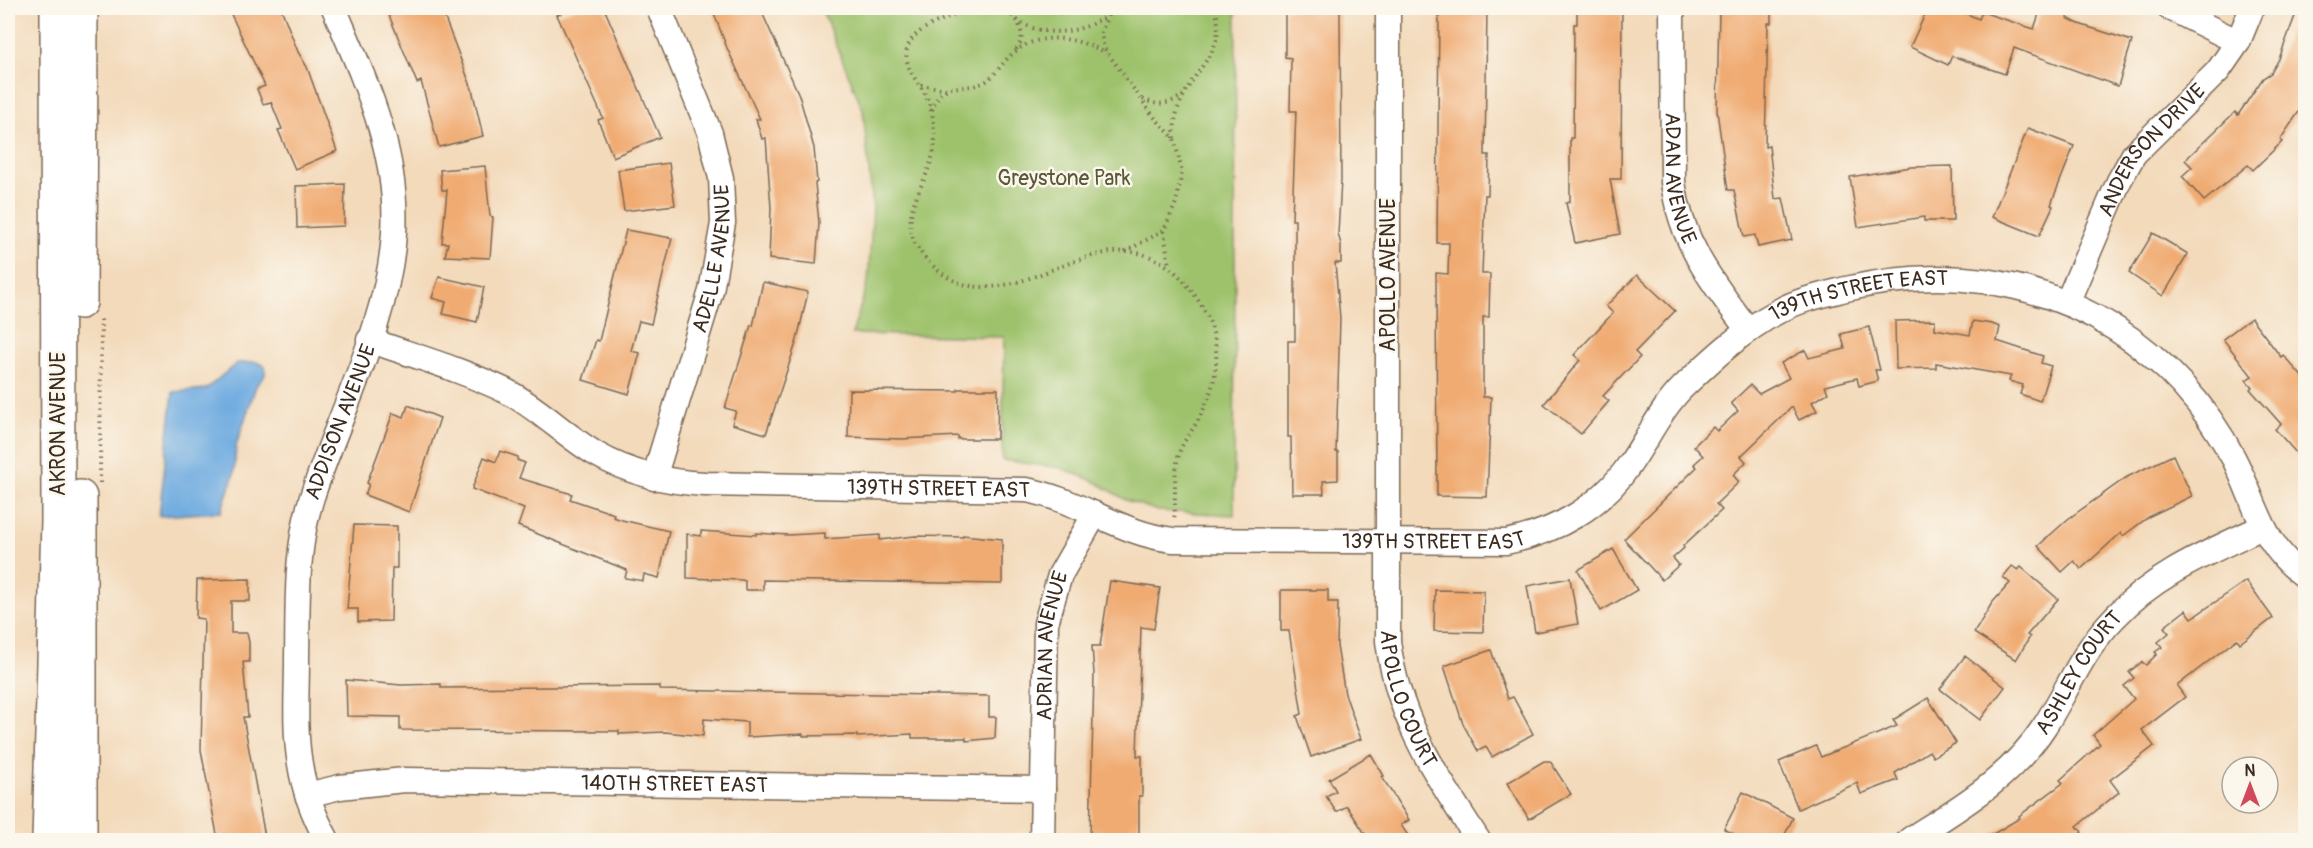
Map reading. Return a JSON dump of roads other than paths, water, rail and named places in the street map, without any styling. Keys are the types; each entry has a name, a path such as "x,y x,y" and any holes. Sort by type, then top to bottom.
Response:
{"street":[{"name":"AKRON AVENUE","path":"49,840 58,521 57,8"},
{"name":"AKRON AVENUE","path":"80,840 81,8"},
{"name":"ADDISON AVENUE","path":"327,840 307,795 296,732 300,553 312,495 383,299 392,257 393,186 379,117 334,8"},
{"name":"ADELLE AVENUE","path":"654,478 711,291 723,223 721,178 710,133 659,8"},
{"name":"APOLLO AVENUE","path":"1388,8 1388,542"},
{"name":"ADAN AVENUE","path":"1672,8 1673,182 1676,207 1684,232 1699,262 1748,330"},
{"path":"2170,8 2238,42"},
{"name":"ANDERSON DRIVE","path":"2067,303 2110,202 2134,154 2155,130 2207,84 2238,42 2252,8"},
{"name":"139TH STREET EAST","path":"369,340 504,390 544,414 596,454 654,478 705,484 1026,490 1062,498 1135,533 1173,540 1506,542 1554,529 1608,492 1629,465 1663,411 1683,388 1748,330 1778,311 1814,297 1899,279 1974,279 2024,288 2067,303 2137,344 2193,397 2235,461 2262,526 2279,554 2306,577"},
{"name":"ADRIAN AVENUE","path":"1042,840 1045,639 1049,606 1060,575 1095,514"},
{"name":"ASHLEY COURT","path":"1909,840 1983,792 2016,763 2043,729 2086,651 2131,601 2168,574 2262,526"},
{"name":"APOLLO COURT","path":"1388,542 1388,641 1401,703 1417,743 1478,840"},
{"name":"140TH STREET EAST","path":"307,795 340,787 404,780 1043,789"}],"water":[{"path":"256,362 265,366 265,375 256,386 236,446 234,474 221,512 159,516 173,392 206,389 237,363"}],"park label":[{"name":"Greystone Park","path":"1064,178"}]}
